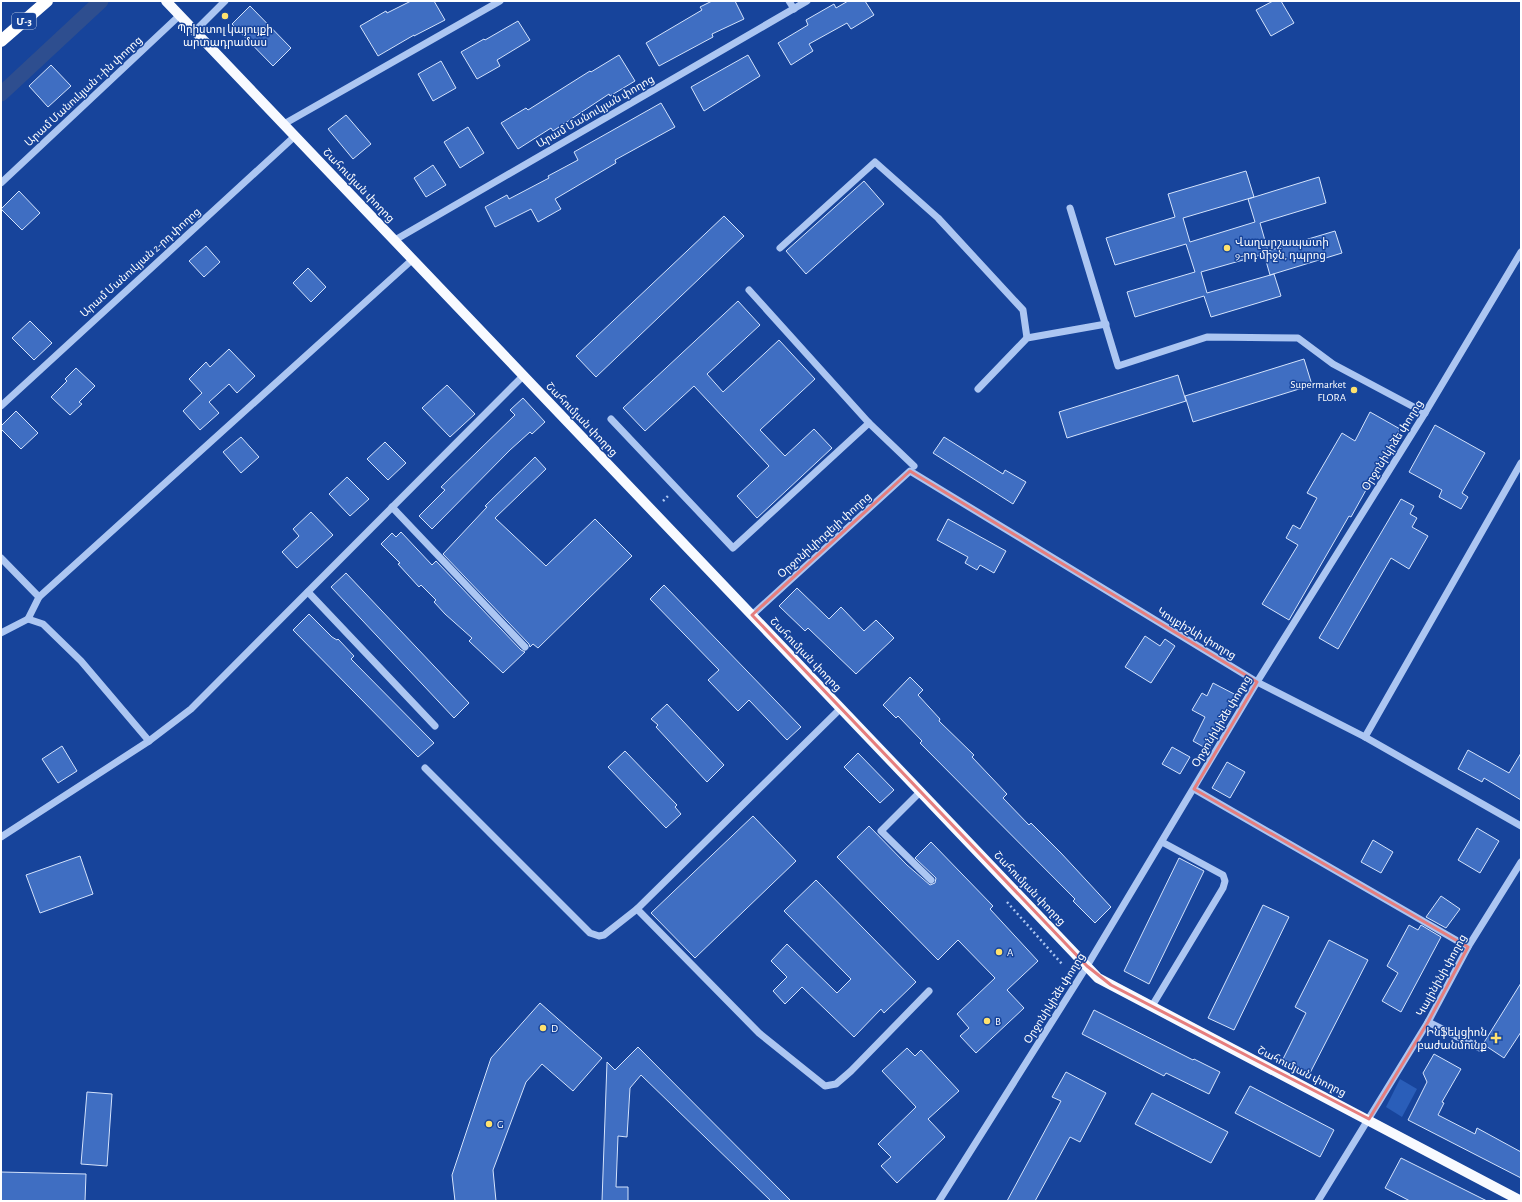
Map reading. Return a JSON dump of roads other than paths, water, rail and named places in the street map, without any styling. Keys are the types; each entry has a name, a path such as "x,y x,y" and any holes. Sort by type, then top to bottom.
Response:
{"highway":[{"name":"Մ-3","path":"1,41 47,1"}],"main road":[{"name":"Շահումյան փողոց","path":"166,1 1098,978 1521,1200"}],"street":[{"path":"195,31 225,1"},
{"path":"284,124 500,1"},
{"path":"789,1 794,8"},
{"name":"Արամ Մանուկյան փողոց","path":"395,240 807,1"},
{"name":"Արամ Մանուկյան 1-ին փողոց","path":"1,183 180,15"},
{"name":"Արամ Մանուկյան 2-րդ փողոց","path":"1,406 295,136"},
{"path":"780,248 875,162 938,218 1023,310 1027,338"},
{"path":"1070,208 1118,366 1207,337 1298,338 1333,364 1425,413"},
{"name":"Օրջոնիկիձե փողոց","path":"939,1201 1087,966 1257,682 1425,413 1521,252"},
{"path":"1,633 28,619 39,597 413,259"},
{"name":"Կույբիշևի փողոց","path":"750,290 869,423 912,468 1257,682 1365,737 1521,826"},
{"path":"978,389 1027,338 1106,324"},
{"path":"1,837 149,741 191,709 524,376"},
{"path":"611,419 733,548 869,423"},
{"path":"1365,737 1521,463"},
{"name":"Օրջոնիկիդզեյի փողոց","path":"752,615 912,468"},
{"path":"392,507 525,647"},
{"path":"1,558 39,597"},
{"path":"308,592 435,726"},
{"path":"28,619 43,624 81,661 149,741"},
{"path":"425,768 590,933 599,936 604,935 637,909 841,708"},
{"path":"1194,789 1468,947"},
{"path":"921,791 881,831 931,880"},
{"path":"1152,1006 1224,888 1225,881 1223,875 1162,842"},
{"name":"Կալինինի փողոց","path":"1318,1201 1428,1022 1468,947 1521,862"},
{"path":"637,909 759,1033 825,1086 836,1084 851,1071 929,991"},
{"path":"1428,1022 1482,1049"}],"waterway":[{"path":"1,94 101,1"}],"place":[{"name":"Պրիստոլ կայույքի արտադրամաս","path":"225,16"},
{"name":"Վաղարշապատի 9-րդ միջն, դպրոց","path":"1227,248"},
{"name":"Supermarket FLORA","path":"1354,390"},
{"name":"A","path":"999,952"},
{"name":"B","path":"987,1021"},
{"name":"D","path":"543,1028"},
{"name":"Ինֆեկցիոն բաժանմունք","path":"1496,1038"},
{"name":"G","path":"489,1124"}]}
